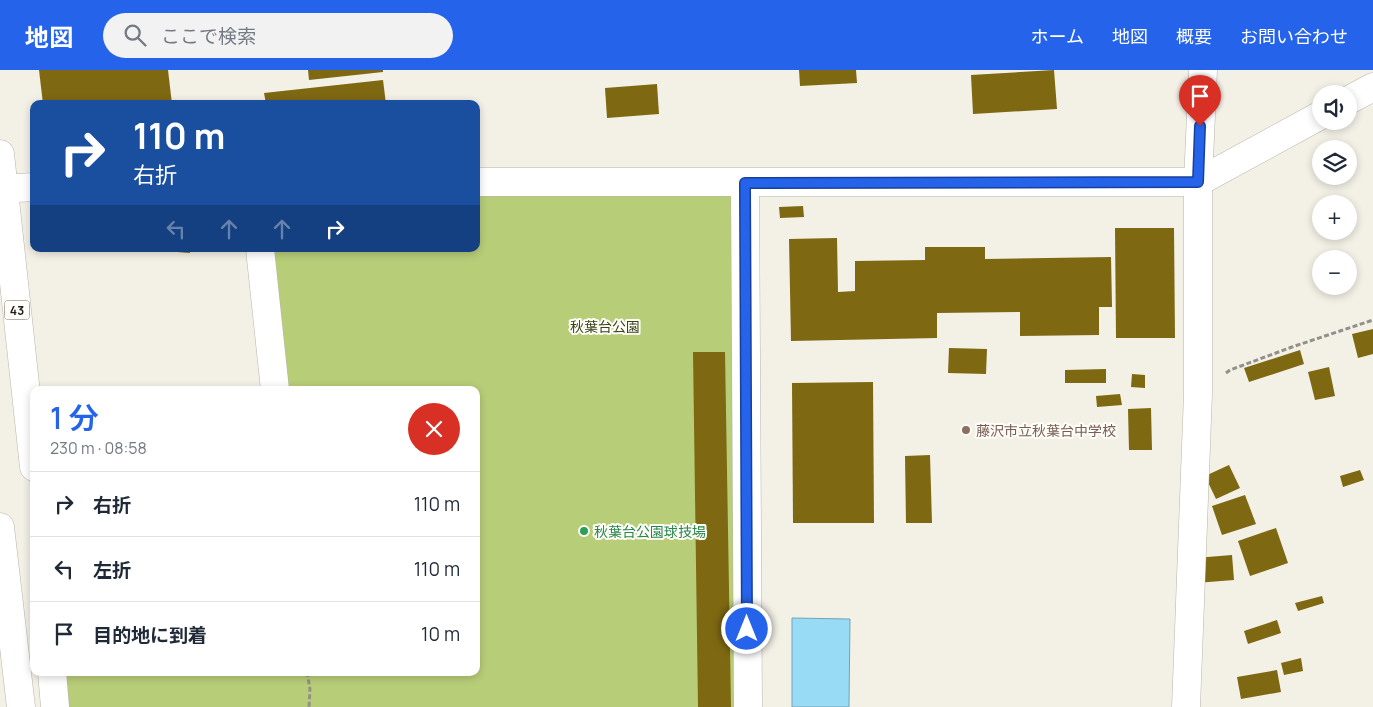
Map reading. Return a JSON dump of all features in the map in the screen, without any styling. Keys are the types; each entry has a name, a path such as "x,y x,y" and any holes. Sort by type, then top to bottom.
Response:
{"street":[{"path":"1186,707 1198,394 1198,182 1203,70"},
{"path":"1357,96 1373,87"},
{"path":"480,182 1198,182 1312,120"},
{"name":"43","path":"0,154 2,188 30,432"},
{"path":"745,183 748,707"},
{"path":"2,188 30,187"},
{"path":"260,252 275,386"},
{"path":"0,527 21,707"},
{"path":"52,676 55,707"}],"path":[{"path":"1198,394 1230,370 1373,320"},
{"path":"308,676 310,689 309,707"}],"green space":[{"name":"秋葉台公園球技場","path":"480,182 745,183 756,707 55,707 52,676 480,676 480,386 275,386 260,252 480,252"}],"water":[{"path":"792,618 850,619 849,707 792,707"}],"building":[{"path":"39,70 168,70 172,100 43,100"},
{"path":"308,70 383,70 383,72 309,80"},
{"path":"799,70 856,70 857,83 800,86"},
{"path":"1054,70 1057,109 973,114 971,75"},
{"path":"383,80 386,100 265,100 264,93"},
{"path":"657,84 659,114 607,118 605,88"},
{"path":"803,206 804,217 780,218 779,207"},
{"path":"1115,228 1174,228 1175,338 1116,338"},
{"path":"837,238 838,292 855,291 855,261 925,260 925,247 985,247 985,259 1111,257 1112,307 1099,307 1099,335 1020,336 1020,312 937,313 937,338 791,341 789,239"},
{"path":"1373,329 1373,354 1358,358 1352,334"},
{"path":"949,348 987,349 986,374 948,373"},
{"path":"1300,350 1304,364 1249,382 1244,368"},
{"path":"693,352 725,352 731,707 698,707"},
{"path":"1329,367 1335,396 1315,400 1308,372"},
{"path":"1106,369 1106,383 1065,383 1065,370"},
{"path":"1132,374 1145,375 1145,388 1131,387"},
{"path":"873,382 874,523 793,523 792,383"},
{"path":"1120,394 1122,405 1097,407 1096,396"},
{"path":"1151,408 1152,450 1129,450 1128,409"},
{"path":"930,455 932,523 906,523 905,456"},
{"path":"1229,465 1240,488 1216,499 1205,476"},
{"path":"1360,470 1364,480 1343,487 1340,476"},
{"path":"1245,495 1256,524 1222,535 1212,506"},
{"path":"1276,528 1288,563 1250,576 1238,541"},
{"path":"1232,555 1234,580 1196,583 1195,558"},
{"path":"1322,596 1324,603 1298,611 1295,603"},
{"path":"1277,620 1281,633 1248,644 1244,631"},
{"path":"1301,658 1303,671 1284,675 1281,663"},
{"path":"1277,670 1281,692 1241,699 1237,677"}],"place":[{"name":"藤沢市立秋葉台中学校","path":"966,430"},
{"name":"秋葉台公園球技場","path":"584,531"}],"route":[{"path":"747,629 745,183 1198,182 1200,126"}],"park label":[{"name":"秋葉台公園","path":"605,326"}]}
